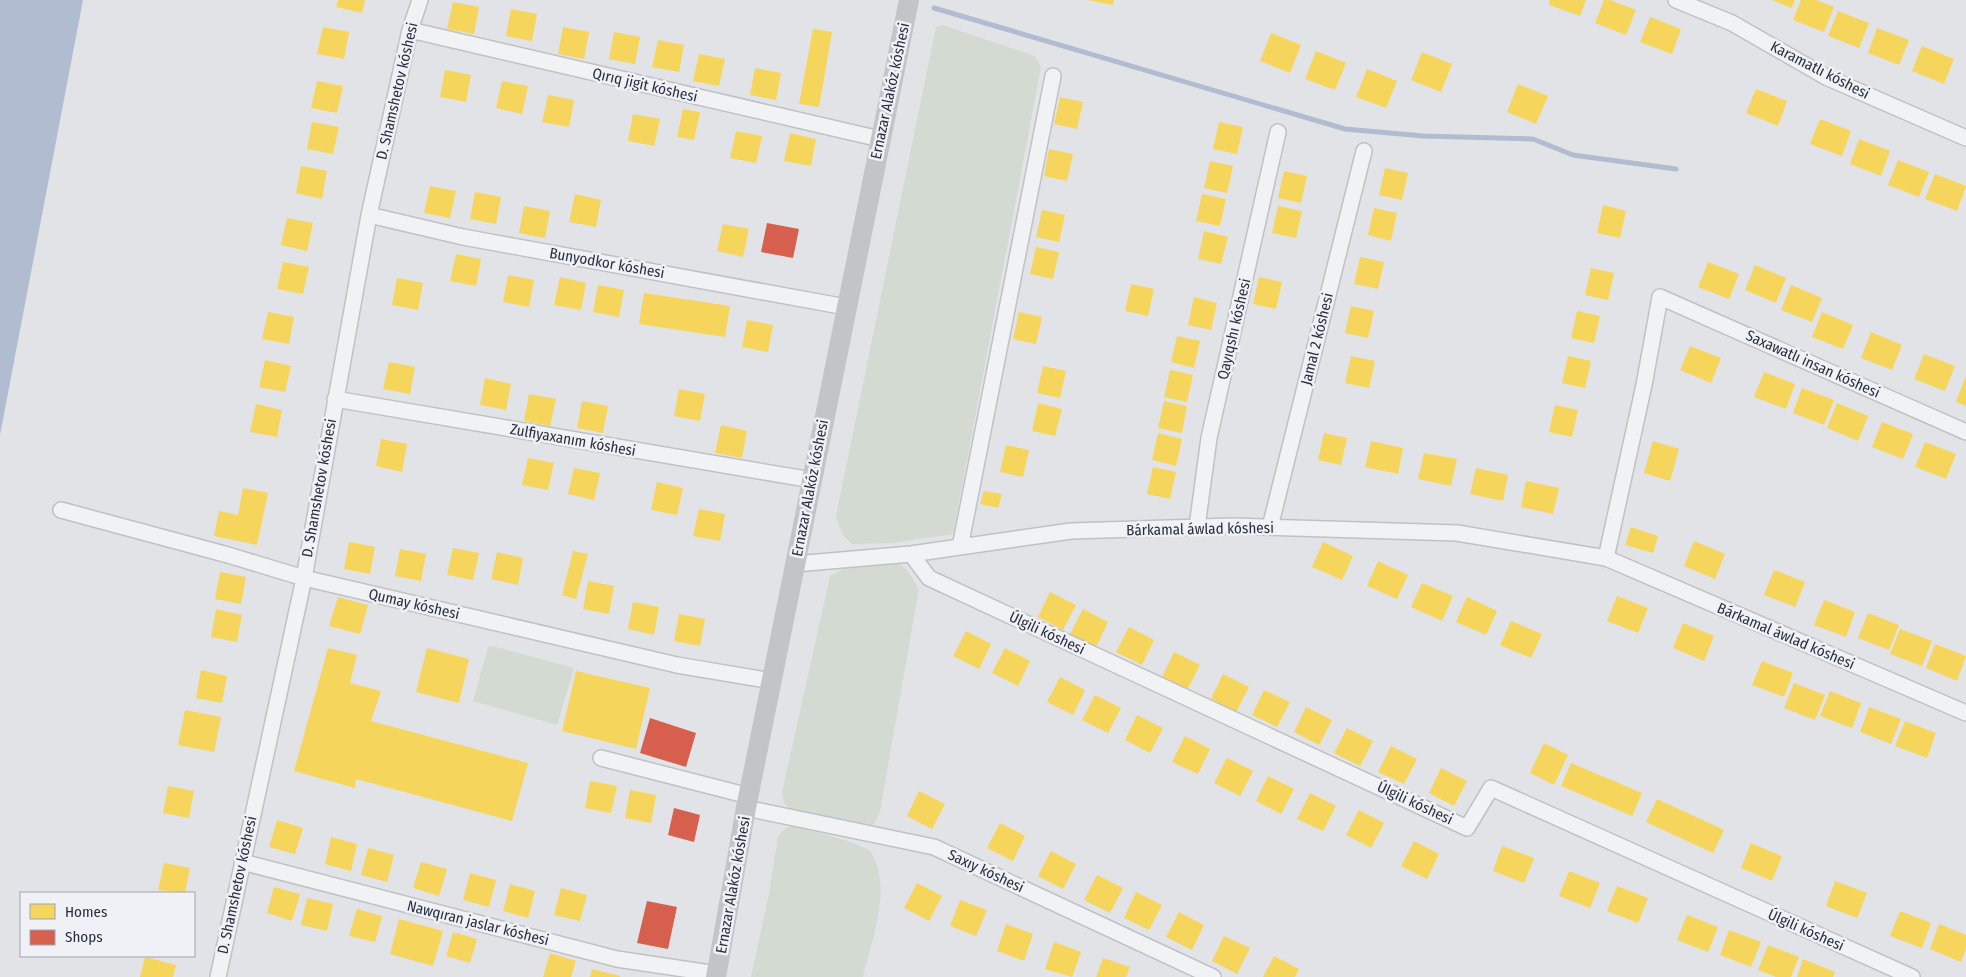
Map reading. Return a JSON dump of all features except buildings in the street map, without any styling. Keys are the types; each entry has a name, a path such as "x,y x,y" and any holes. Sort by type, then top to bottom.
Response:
{"main road":[{"name":"Ernazar Alakóz kóshesi","path":"717,975 748,802 909,0"}],"street":[{"name":"D. Shamshetov kóshesi","path":"218,977 304,578 369,214 410,30 420,0"},
{"name":"Karamatlı kóshesi","path":"1676,0 1732,23 1826,77 1966,138"},
{"name":"Qırıq jigit kóshesi","path":"410,30 880,139"},
{"path":"960,547 1053,76"},
{"name":"Qayıqshı kóshesi","path":"1197,527 1209,438 1278,132"},
{"name":"Jamal 2 kóshesi","path":"1270,527 1364,151"},
{"name":"Bunyodkor kóshesi","path":"369,214 463,237 846,307"},
{"name":"Saxawatlı insan kóshesi","path":"1606,558 1644,385 1660,297 1966,432"},
{"name":"Zulfiyaxanım kóshesi","path":"335,399 812,480"},
{"name":"Qumay kóshesi","path":"61,510 219,552 304,578 677,665 772,681"},
{"name":"Bárkamal áwlad kóshesi","path":"795,564 911,554 1071,531 1270,527 1457,533 1606,558 1966,713"},
{"name":"Úlgili kóshesi","path":"911,554 929,578 1467,828 1491,788 1912,977"},
{"name":"Saxıy kóshesi","path":"601,758 748,802 934,847 1213,977"},
{"name":"Nawqıran jaslar kóshesi","path":"242,862 617,959 717,975"}],"shaded area":[{"path":"943,25 1035,56 1041,67 953,534 891,543 852,544 842,534 836,516 936,27"},
{"path":"900,564 908,571 919,589 880,811 874,824 867,830 789,811 784,802 782,792 830,576 847,567"},
{"path":"492,646 574,668 557,725 473,701 488,647"},
{"path":"787,827 797,827 845,840 870,851 873,856 879,874 880,903 878,919 863,977 751,977 769,894 778,836"}],"water":[{"path":"0,0 83,0 0,435"}],"waterway":[{"path":"934,8 1345,129 1423,136 1533,139 1573,155 1676,169"}]}
